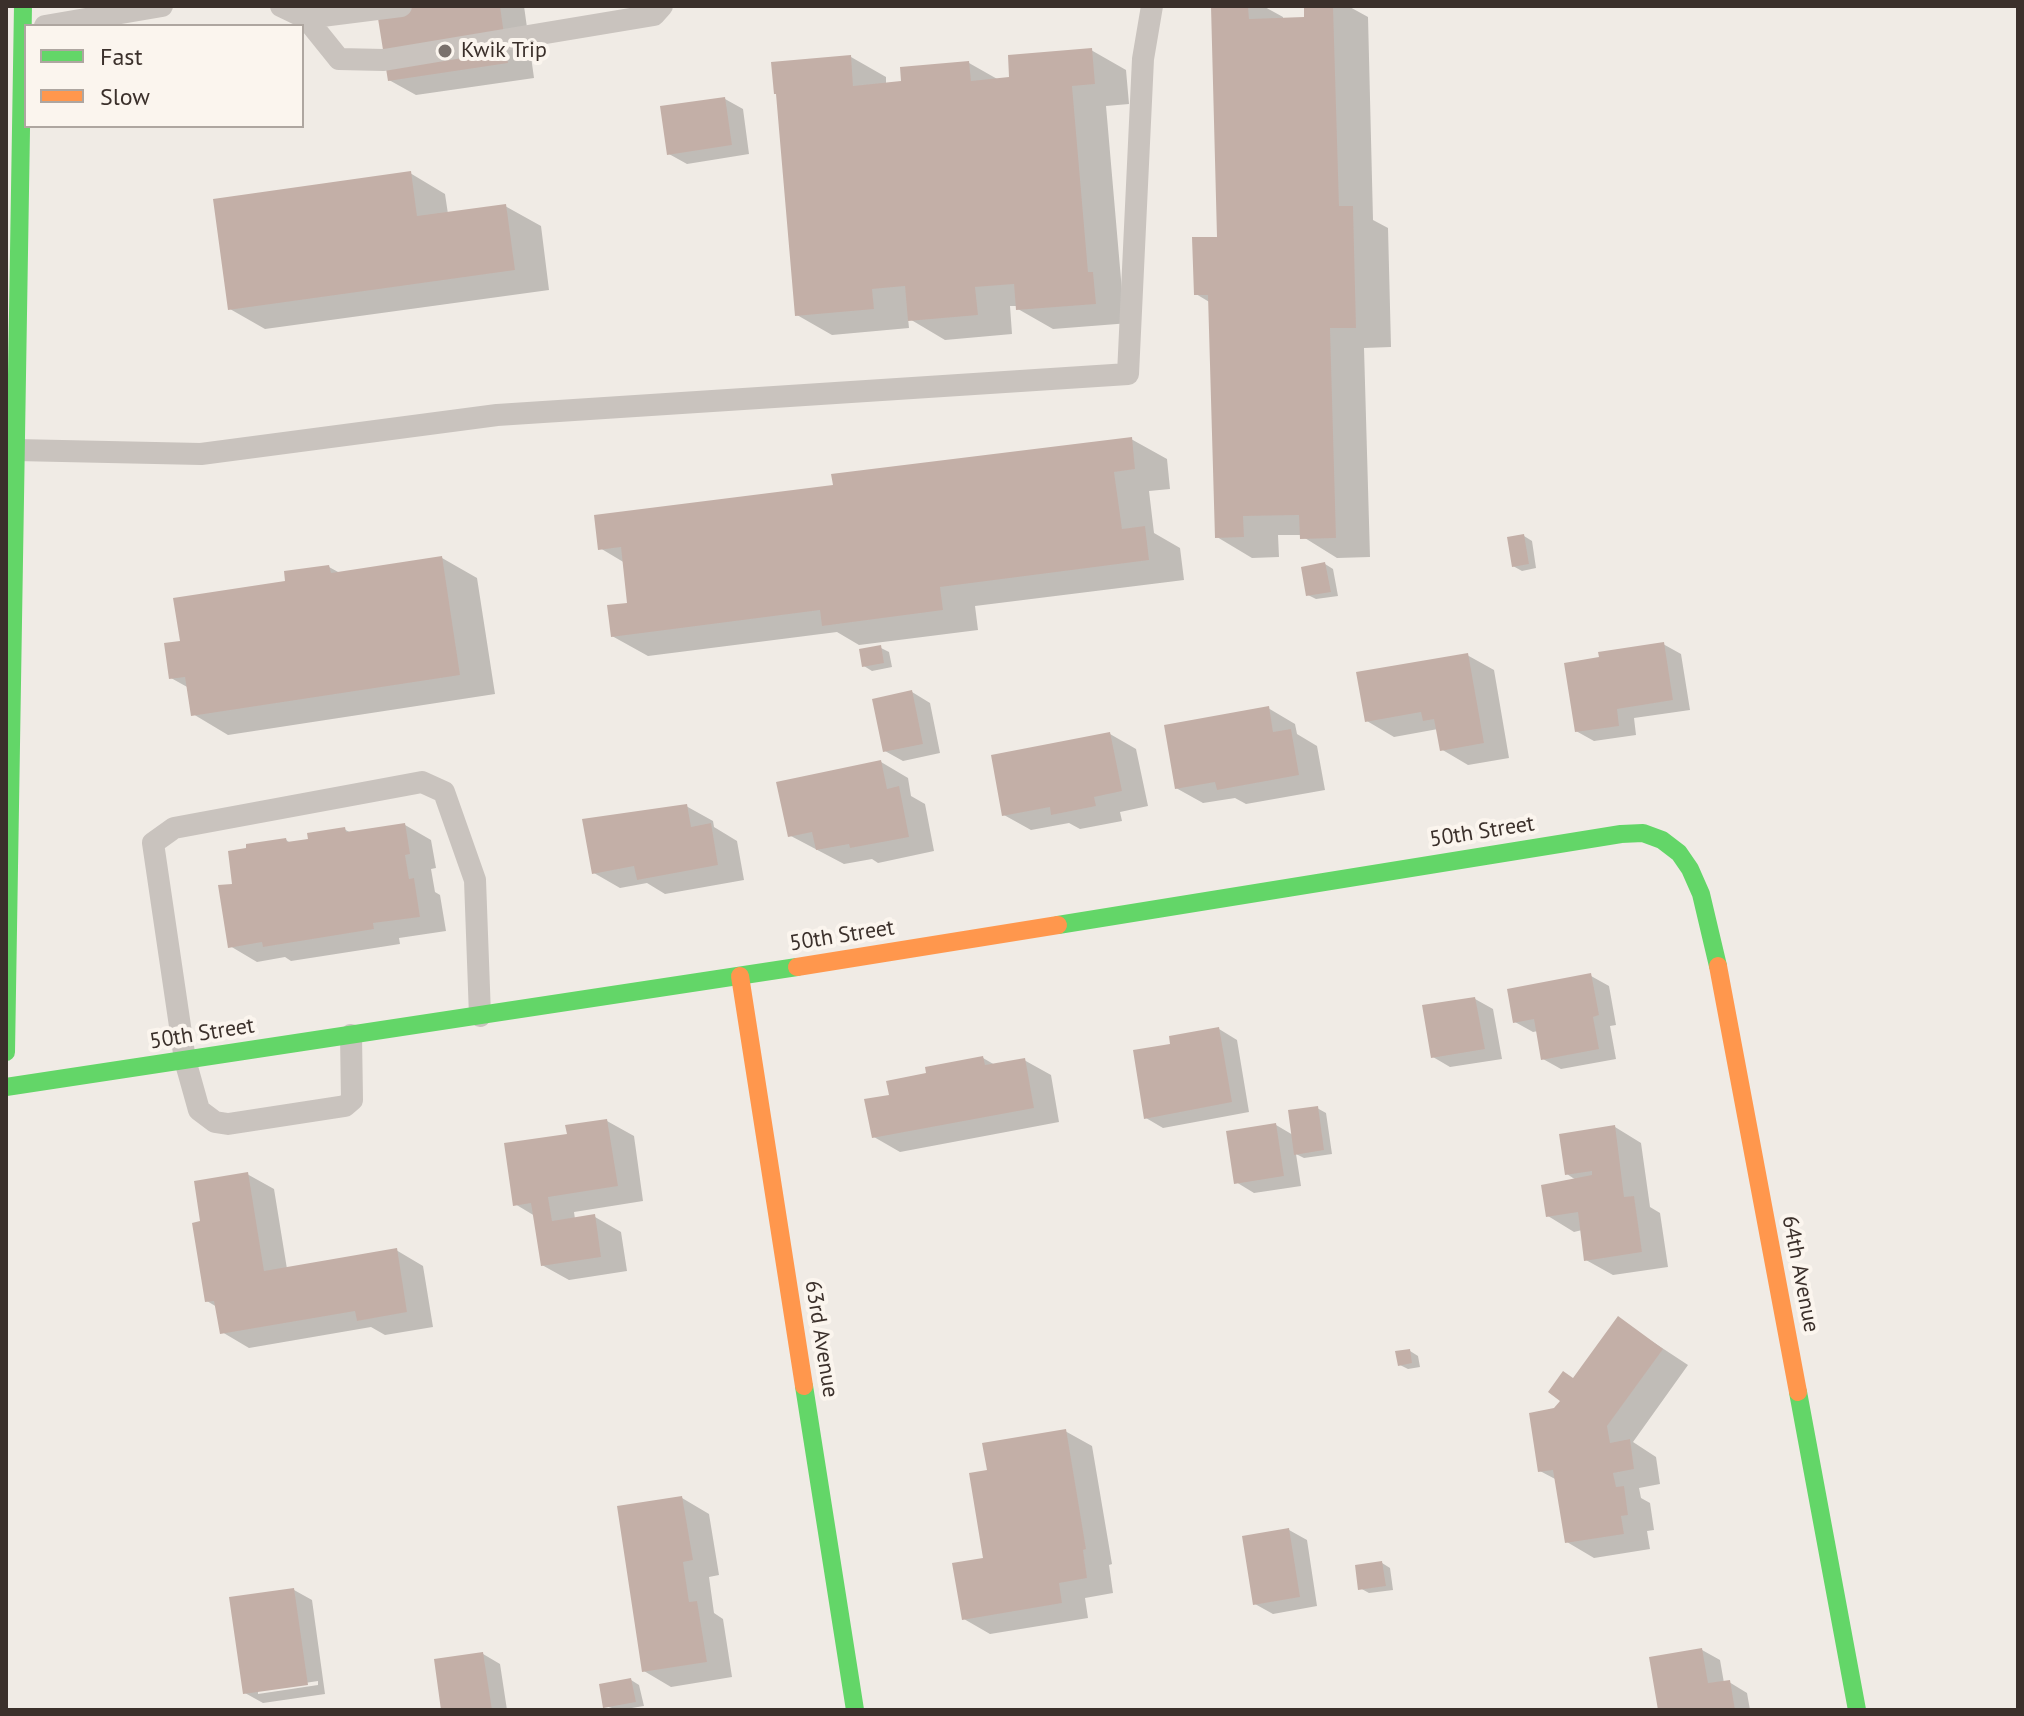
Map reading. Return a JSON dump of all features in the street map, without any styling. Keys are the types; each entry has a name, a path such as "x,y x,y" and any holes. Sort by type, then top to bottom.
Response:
{"street":[{"path":"6,1052 23,6"},
{"name":"50th Street","path":"6,1087 740,976 1621,834 1643,833 1662,840 1679,853"},
{"name":"64th Avenue","path":"1679,853 1701,894 1714,944 1857,1710"},
{"name":"63rd Avenue","path":"740,976 855,1710"}],"lane":[{"path":"57,24 162,6"},
{"path":"281,6 306,18 339,59 384,60 654,15 662,6"},
{"path":"306,18 401,6"},
{"path":"16,450 201,454 497,415 1128,374 1143,59 1152,6"},
{"path":"351,1035 352,1100 345,1106 228,1124 215,1122 199,1110 185,1060 153,843 174,828 422,782 444,792 475,880 480,1016"}],"building":[{"name":"Kwik Trip","path":"376,6 500,6 508,63 388,81"},
{"path":"1211,6 1248,6 1249,19 1304,17 1304,6 1333,6 1339,206 1353,206 1356,328 1330,328 1336,538 1300,539 1299,515 1243,516 1244,537 1215,538 1208,295 1194,295 1192,237 1217,237"},
{"path":"1092,48 1095,84 1072,86 1088,272 1093,272 1096,304 1016,310 1014,284 975,287 978,315 908,321 905,286 872,289 874,309 795,316 771,62 851,55 853,86 901,81 900,67 969,61 971,81 1009,77 1008,55"},
{"path":"725,97 732,145 667,155 660,106"},
{"path":"411,171 417,216 506,204 515,270 228,310 213,199"},
{"path":"1132,437 1135,469 1114,472 1122,529 1145,526 1149,560 940,587 943,610 822,626 820,610 611,637 607,605 627,603 621,547 598,550 594,515 833,485 831,474"},
{"path":"1524,534 1529,564 1512,567 1507,537"},
{"path":"442,556 460,675 191,716 185,677 169,679 164,643 180,641 173,598 285,581 284,571 329,565 331,573"},
{"path":"1325,562 1331,592 1306,596 1301,567"},
{"path":"1664,642 1673,700 1617,709 1619,726 1575,732 1564,663 1599,657 1598,652"},
{"path":"881,645 884,663 862,667 859,649"},
{"path":"1468,653 1484,743 1440,751 1434,719 1423,721 1421,712 1365,722 1356,672"},
{"path":"912,690 923,744 883,752 872,699"},
{"path":"1269,706 1273,732 1291,729 1299,775 1217,790 1215,782 1175,789 1164,725"},
{"path":"1110,732 1122,791 1094,797 1096,806 1051,815 1050,807 1002,816 991,755"},
{"path":"881,760 887,789 899,786 909,837 850,848 849,844 816,850 812,832 788,837 776,782"},
{"path":"687,804 691,827 711,823 718,865 637,880 634,866 592,874 582,819"},
{"path":"405,823 410,854 405,855 409,879 414,878 420,917 373,923 374,929 263,947 262,942 228,948 218,885 232,884 228,851 246,848 246,844 286,838 287,842 308,839 307,833 345,827 346,832"},
{"path":"1591,973 1599,1015 1593,1017 1599,1049 1541,1060 1534,1019 1513,1023 1507,989"},
{"path":"1475,997 1485,1049 1431,1058 1422,1005"},
{"path":"1219,1027 1232,1102 1144,1119 1133,1050 1170,1044 1169,1036"},
{"path":"983,1056 985,1065 1025,1058 1034,1108 872,1138 864,1099 889,1095 886,1081 926,1073 925,1067"},
{"path":"1318,1106 1324,1150 1294,1155 1288,1110"},
{"path":"607,1119 618,1186 548,1197 552,1221 595,1214 601,1257 541,1266 531,1203 513,1206 504,1143 567,1134 565,1125"},
{"path":"1276,1123 1284,1176 1234,1184 1226,1131"},
{"path":"1615,1125 1624,1197 1634,1196 1642,1252 1584,1261 1578,1212 1546,1217 1541,1185 1592,1175 1592,1171 1565,1175 1559,1134"},
{"path":"248,1172 264,1271 397,1248 407,1312 357,1321 355,1311 220,1334 214,1301 205,1302 192,1223 200,1221 194,1181"},
{"path":"1618,1316 1663,1349 1607,1426 1610,1443 1630,1439 1634,1469 1613,1473 1616,1487 1624,1486 1628,1515 1621,1516 1624,1534 1565,1543 1553,1470 1538,1472 1529,1413 1554,1408 1560,1401 1548,1392 1563,1371 1573,1378"},
{"path":"1410,1349 1412,1363 1398,1366 1395,1351"},
{"path":"1066,1429 1086,1549 1083,1550 1087,1578 1059,1583 1062,1603 962,1620 952,1563 983,1558 969,1473 987,1470 982,1443"},
{"path":"682,1496 693,1560 683,1562 689,1602 697,1601 707,1662 642,1672 617,1506"},
{"path":"1289,1528 1300,1597 1253,1605 1242,1536"},
{"path":"1382,1561 1386,1586 1358,1590 1355,1565"},
{"path":"294,1588 308,1685 243,1694 229,1597"},
{"path":"1702,1648 1708,1683 1730,1680 1735,1710 1658,1710 1649,1657"},
{"path":"483,1652 492,1710 441,1710 434,1659"},
{"path":"631,1678 636,1702 603,1708 599,1684"}],"traffic: fast":[{"path":"6,1052 23,6"},
{"path":"1058,925 1621,834 1643,833 1662,840 1679,853 1690,869 1701,894 1718,966"},
{"path":"6,1087 797,967"},
{"path":"804,1386 855,1710"},
{"path":"1798,1392 1857,1710"}],"traffic: slow":[{"path":"797,967 1058,925"},
{"path":"1718,966 1798,1392"},
{"path":"740,976 804,1386"}],"place":[{"name":"Kwik Trip","path":"445,51"}]}
